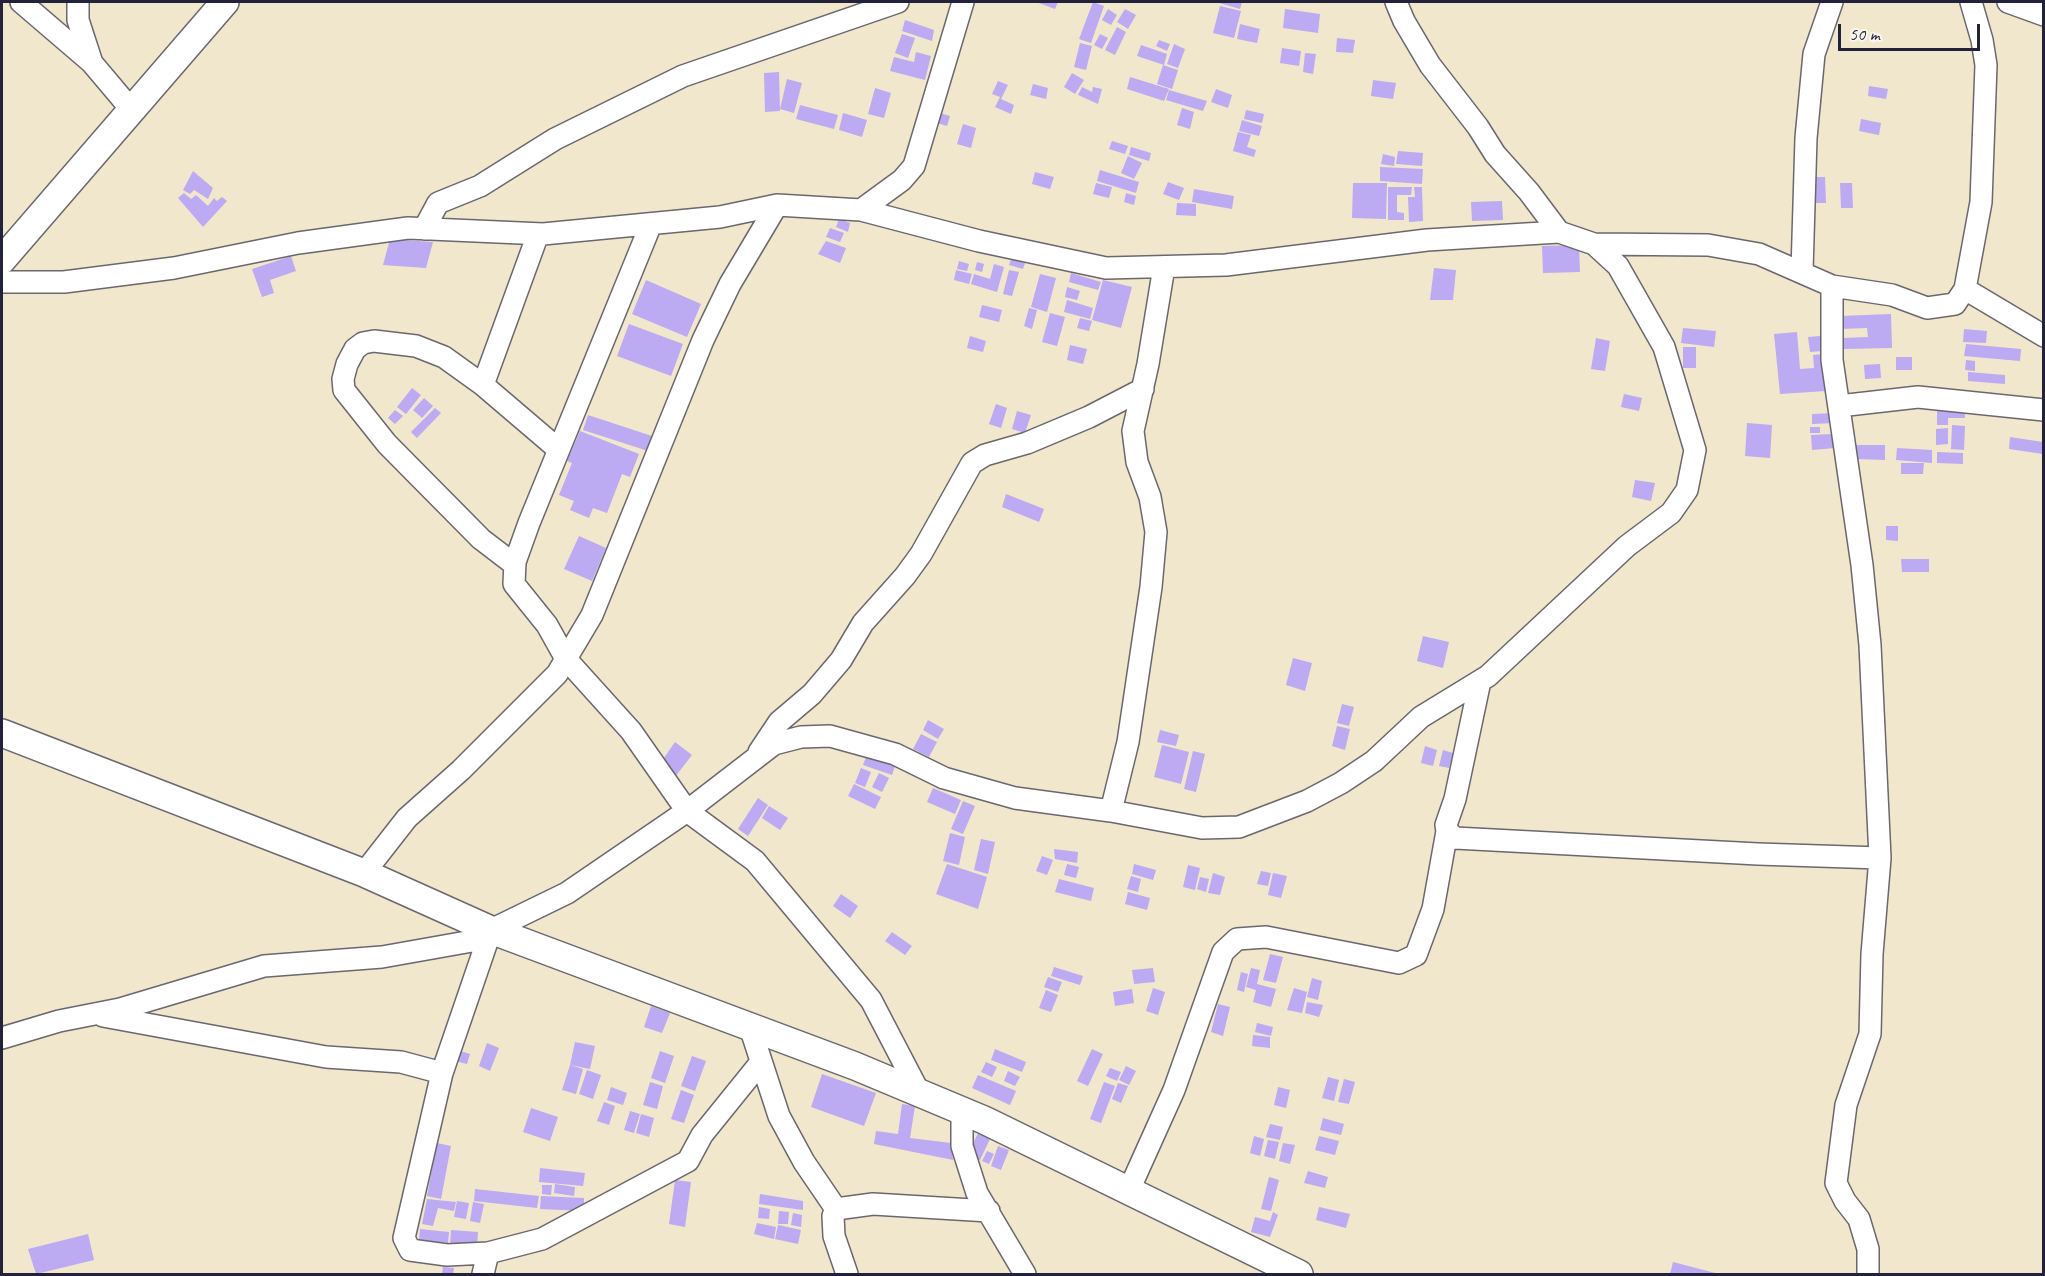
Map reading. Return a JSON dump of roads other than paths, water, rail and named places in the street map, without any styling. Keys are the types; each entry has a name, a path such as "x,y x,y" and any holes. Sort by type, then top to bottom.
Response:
{"street":[{"path":"21,2 92,63 130,108"},
{"path":"78,2 78,20 92,63"},
{"path":"2,260 130,108 225,2"},
{"path":"424,229 438,202 480,186 555,138 683,76 898,2"},
{"path":"861,210 902,180 914,166 963,2"},
{"path":"1396,2 1404,21 1430,64 1478,127 1495,154 1529,192 1559,232"},
{"path":"1802,271 1806,138 1814,54 1832,2"},
{"path":"2,282 64,282 174,268 298,243 408,228 538,234 720,217 777,205 861,210 979,241 1106,268 1226,265 1427,240 1559,232 1594,244 1708,245 1759,254 1832,286 1892,295 1927,308 1955,304 1965,289 1981,202 1986,65 1982,40 1971,2"},
{"path":"2008,2 2043,15"},
{"path":"364,873 407,818 512,719 556,674 566,659 592,615 703,340 730,284 777,205"},
{"path":"651,224 558,449 515,565 514,584 547,625 566,659 632,731 687,811 755,861 820,942 871,1000 920,1094"},
{"path":"483,385 538,234"},
{"path":"2,1038 120,1009 264,966 382,957 490,934 567,893 687,811 774,744 784,741 830,736 896,754 944,778 1015,798 1111,811 1202,828 1239,827 1307,801 1341,783 1374,761 1421,717 1480,681 1528,640 1627,546 1671,513 1687,490 1695,450 1664,347 1618,266 1594,244"},
{"path":"1111,811 1128,742 1151,587 1156,532 1150,497 1137,462 1133,431 1143,389 1164,267"},
{"path":"1832,286 1832,360 1867,611 1880,858 1872,954 1870,1034 1846,1105 1836,1183 1845,1201 1859,1219 1868,1249 1868,1275"},
{"path":"1965,289 2043,336"},
{"path":"515,565 481,539 387,444 344,390 342,379 355,349 363,343 374,340 416,346 444,357 483,385 558,449"},
{"path":"756,758 779,722 812,694 841,660 863,623 910,568 972,463 985,455 1027,443 1089,417 1143,389"},
{"path":"1839,406 1918,397 2043,410"},
{"path":"1129,1190 1174,1090 1223,952 1237,939 1266,938 1399,963 1416,954 1434,909 1447,831 1446,825 1455,799 1480,681"},
{"path":"2,733 364,873 490,934 855,1066 962,1111 1129,1190 1299,1275"},
{"path":"1447,831 1455,838 1880,858"},
{"path":"490,934 442,1073 404,1238 410,1250 447,1255 488,1253 542,1239 688,1161 702,1135 761,1062"},
{"path":"93,1014 326,1057 401,1062 442,1073"},
{"path":"750,1027 779,1116 804,1162 836,1209"},
{"path":"962,1111 962,1146 977,1192 1025,1275"},
{"path":"836,1209 873,1204 988,1211"},
{"path":"836,1209 832,1216 834,1236 847,1275"},
{"path":"483,1275 488,1253"}]}
